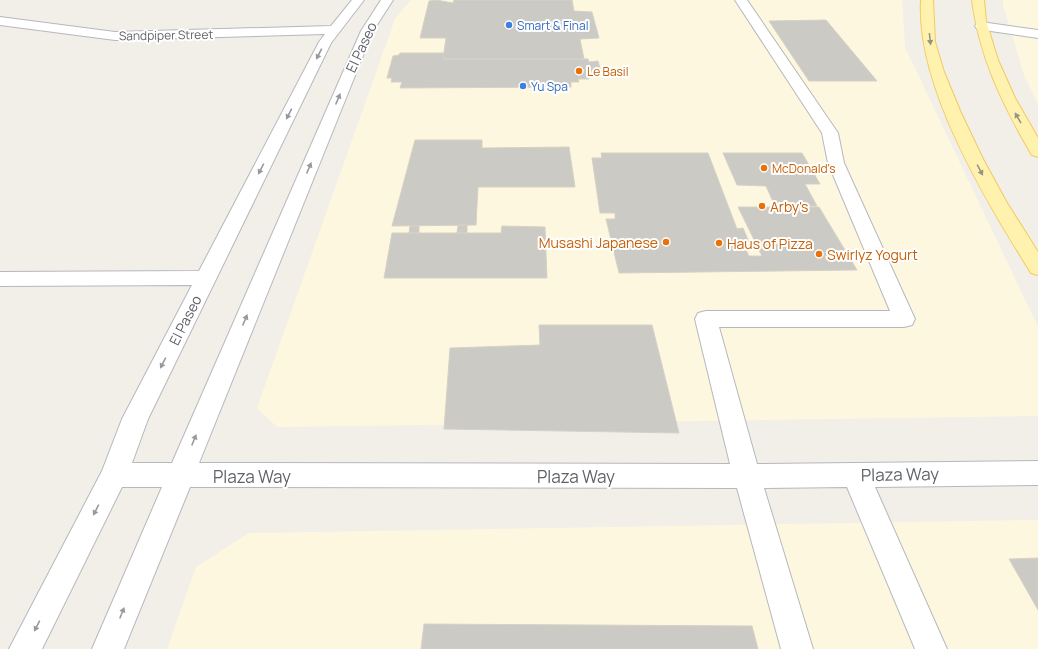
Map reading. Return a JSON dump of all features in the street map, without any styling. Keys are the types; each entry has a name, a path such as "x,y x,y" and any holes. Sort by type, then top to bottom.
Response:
{"main road":[{"path":"927,0 926,13 931,54 950,104 973,156 999,204 1038,268"},
{"path":"978,0 981,26 990,61 1016,114 1038,152"}],"street":[{"name":"El Paseo","path":"25,649 114,475 134,419 333,30 358,0"},
{"name":"El Paseo","path":"108,649 367,31 387,0"},
{"path":"740,0 830,133 836,163 904,319 706,319 747,476 797,649"},
{"name":"Sandpiper Street","path":"0,21 115,36 333,30"},
{"path":"981,26 1038,34"},
{"path":"0,279 206,278"},
{"name":"Plaza Way","path":"114,475 747,476 1038,473"},
{"path":"856,475 930,649"}],"shaded area":[{"path":"411,0 902,0 905,47 1038,327 1038,416 277,427 257,408 395,19"},
{"path":"1003,0 1038,0 1038,104 1024,75 1003,5"},
{"path":"1038,520 1038,649 167,649 196,567 249,533"}],"building":[{"name":"Smart & Final","path":"436,0 453,3 454,0 572,0 574,11 592,12 599,38 580,39 584,59 443,59 446,38 420,38 429,1"},
{"path":"826,20 877,81 809,81 769,21"},
{"path":"400,53 444,53 443,59 588,59 589,62 598,61 601,72 591,71 591,74 588,74 589,79 578,79 579,82 571,82 571,87 400,88 402,82 391,82 392,78 387,78 393,56 399,55"},
{"path":"415,140 482,140 482,148 569,147 575,187 478,187 476,225 392,226"},
{"path":"601,153 708,153 737,229 743,228 749,242 742,242 749,256 762,256 738,207 819,207 857,270 619,273 606,219 615,219 615,213 600,213 592,158 602,158"},
{"path":"723,153 802,153 820,184 805,184 817,206 775,206 766,186 737,185"},
{"path":"458,225 467,225 467,233 457,233"},
{"path":"410,226 419,226 419,233 409,233"},
{"path":"502,226 545,227 547,278 384,278 392,233 501,233"},
{"path":"539,325 652,325 679,433 444,429 450,348 540,345"},
{"path":"1038,558 1038,610 1009,559"},
{"path":"424,624 752,626 758,649 421,649"}],"place":[{"name":"Smart & Final","path":"509,25"},
{"name":"Le Basil","path":"579,71"},
{"name":"Yu Spa","path":"523,86"},
{"name":"McDonald's","path":"764,168"},
{"name":"Arby's","path":"762,206"},
{"name":"Musashi Japanese","path":"666,242"},
{"name":"Haus of Pizza","path":"719,243"},
{"name":"Swirlyz Yogurt","path":"819,254"}]}
